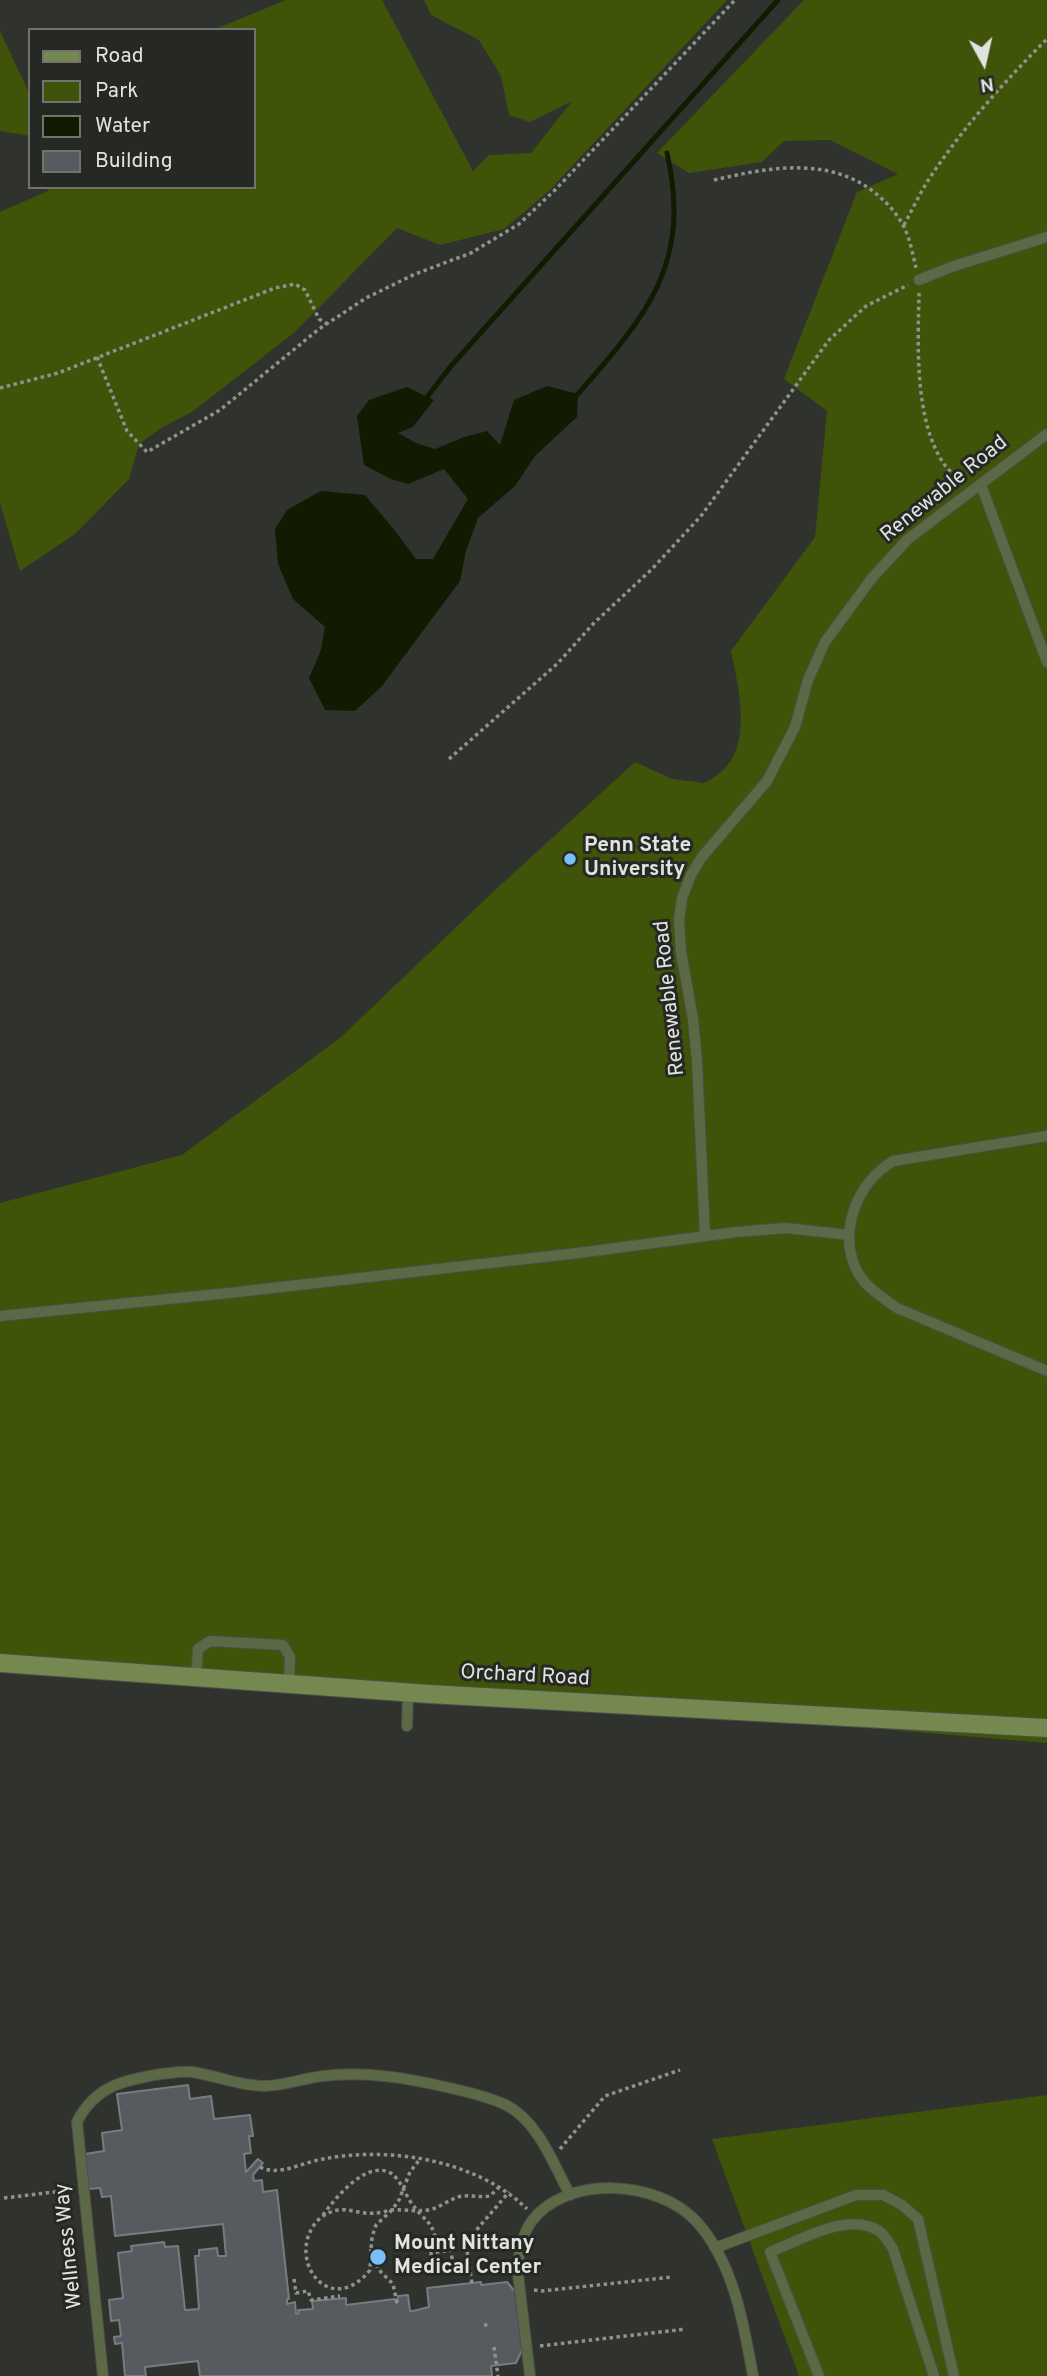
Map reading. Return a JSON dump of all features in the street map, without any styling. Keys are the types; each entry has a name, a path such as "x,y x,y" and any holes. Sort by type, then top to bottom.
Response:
{"street":[{"name":"Orchard Road","path":"0,1663 408,1693 1047,1728"}],"lane":[{"path":"919,280 951,267 1047,237"},
{"name":"Renewable Road","path":"705,1236 697,1061 679,920 682,898 691,875 701,858 760,790 795,727 816,659 842,617 872,578 908,539 1047,434"},
{"path":"976,488 1047,662"},
{"path":"1047,1136 893,1161 880,1169 864,1188 851,1219 849,1235 857,1270 880,1296 897,1308 1047,1371"},
{"path":"0,1316 238,1292 786,1228 849,1235"},
{"path":"196,1678 198,1649 210,1641 283,1645 290,1657 289,1684"},
{"path":"407,1726 408,1693"},
{"name":"Wellness Way","path":"103,2376 77,2122 81,2113 117,2082 189,2072 222,2078 241,2085 262,2086 322,2076 359,2074 391,2075 461,2091 507,2105 520,2114 533,2130 570,2195"},
{"path":"530,2376 519,2259 526,2233 532,2222 554,2202 570,2195 603,2189 628,2190 650,2195 680,2208 695,2220 715,2248 738,2309 752,2376"},
{"path":"715,2248 856,2195 883,2195 902,2205 918,2219 954,2376"},
{"path":"819,2376 770,2252 844,2224 862,2223 882,2232 893,2249 934,2376"}],"path":[{"path":"97,357 127,431 147,452 220,410 327,324 366,298 415,274 471,253 519,224 556,190 735,0"},
{"path":"903,226 932,174 952,148 1001,88 1047,39"},
{"path":"714,180 799,167 832,170 852,177 889,205 903,226 919,280 917,365 929,431 944,464 976,488"},
{"path":"449,759 557,664 701,516 829,340 866,306 919,280"},
{"path":"0,388 58,373 275,288 295,284 305,289 319,319 327,324"},
{"path":"557,2151 605,2096 680,2070"},
{"path":"260,2167 279,2171 324,2158 363,2154 420,2159 451,2167 499,2187 509,2192 527,2209"},
{"path":"420,2159 410,2172 404,2190 392,2210 376,2225 370,2270 356,2284 339,2290 329,2288 315,2277 307,2255 311,2230 357,2178 364,2174 386,2171 396,2178 404,2190 435,2231 438,2252"},
{"path":"322,2217 336,2210 366,2214 419,2210 443,2205 457,2197 490,2196 499,2187"},
{"path":"4,2198 73,2190"},
{"path":"472,2283 467,2251 473,2234 509,2192"},
{"path":"371,2249 378,2269 393,2284 397,2303"},
{"path":"441,2267 433,2268 431,2253 451,2250 453,2266 468,2263"},
{"path":"532,2289 542,2291 672,2277"},
{"path":"295,2279 296,2293 308,2291 311,2300 340,2297 339,2290"},
{"path":"484,2325 491,2325"},
{"path":"538,2346 686,2329"},
{"path":"494,2347 498,2376"}],"green space":[{"path":"286,0 382,0 473,171 489,155 531,153 572,101 530,122 509,115 501,76 479,40 431,15 424,0 727,0 549,191 504,229 440,245 397,228 295,332 192,412 163,427 139,444 129,479 75,534 20,571 0,503 0,212 48,189 256,189 256,28 218,28"},
{"path":"804,0 1047,0 1047,1743 0,1655 0,1203 182,1155 340,1038 635,762 672,779 704,783 720,773 732,760 740,731 741,714 731,651 815,537 827,411 784,379 857,192 898,174 830,140 784,141 762,162 689,173 657,153"},
{"path":"0,31 28,91 28,136 0,131"},
{"path":"1047,2095 1047,2376 799,2376 712,2139"}],"water":[{"path":"547,386 578,394 577,417 535,456 515,486 478,518 466,551 460,581 382,686 355,711 325,710 309,678 321,650 325,627 293,599 278,564 275,529 287,510 321,491 365,495 416,559 433,559 468,499 444,469 408,484 391,479 364,465 357,416 369,400 407,387 434,400 413,427 398,433 435,449 487,431 500,445 514,400"}],"building":[{"name":"Mount Nittany Medical Center","path":"188,2085 190,2099 211,2096 214,2119 250,2115 253,2136 249,2136 251,2153 244,2154 246,2172 258,2159 263,2163 253,2175 254,2181 262,2180 263,2192 277,2190 289,2299 287,2304 295,2302 296,2314 299,2313 298,2310 313,2309 312,2301 346,2298 346,2305 395,2299 397,2303 398,2296 408,2295 410,2311 413,2311 429,2307 427,2288 507,2282 517,2294 522,2350 516,2363 491,2366 492,2376 200,2376 198,2361 145,2367 146,2376 125,2376 122,2343 115,2344 114,2337 121,2336 119,2320 111,2321 109,2300 123,2298 118,2253 132,2251 131,2246 164,2242 165,2247 178,2246 185,2310 199,2309 195,2256 199,2256 199,2250 217,2248 218,2256 226,2256 223,2224 115,2236 111,2196 102,2197 100,2188 89,2189 85,2154 104,2151 102,2133 122,2130 117,2094"}],"waterway":[{"path":"427,397 451,366 778,0"},
{"path":"578,394 625,339 658,286 668,257 673,226 673,192 667,153"}],"place":[{"name":"Penn State University","path":"570,859"},
{"name":"Mount Nittany Medical Center","path":"378,2257"}]}
